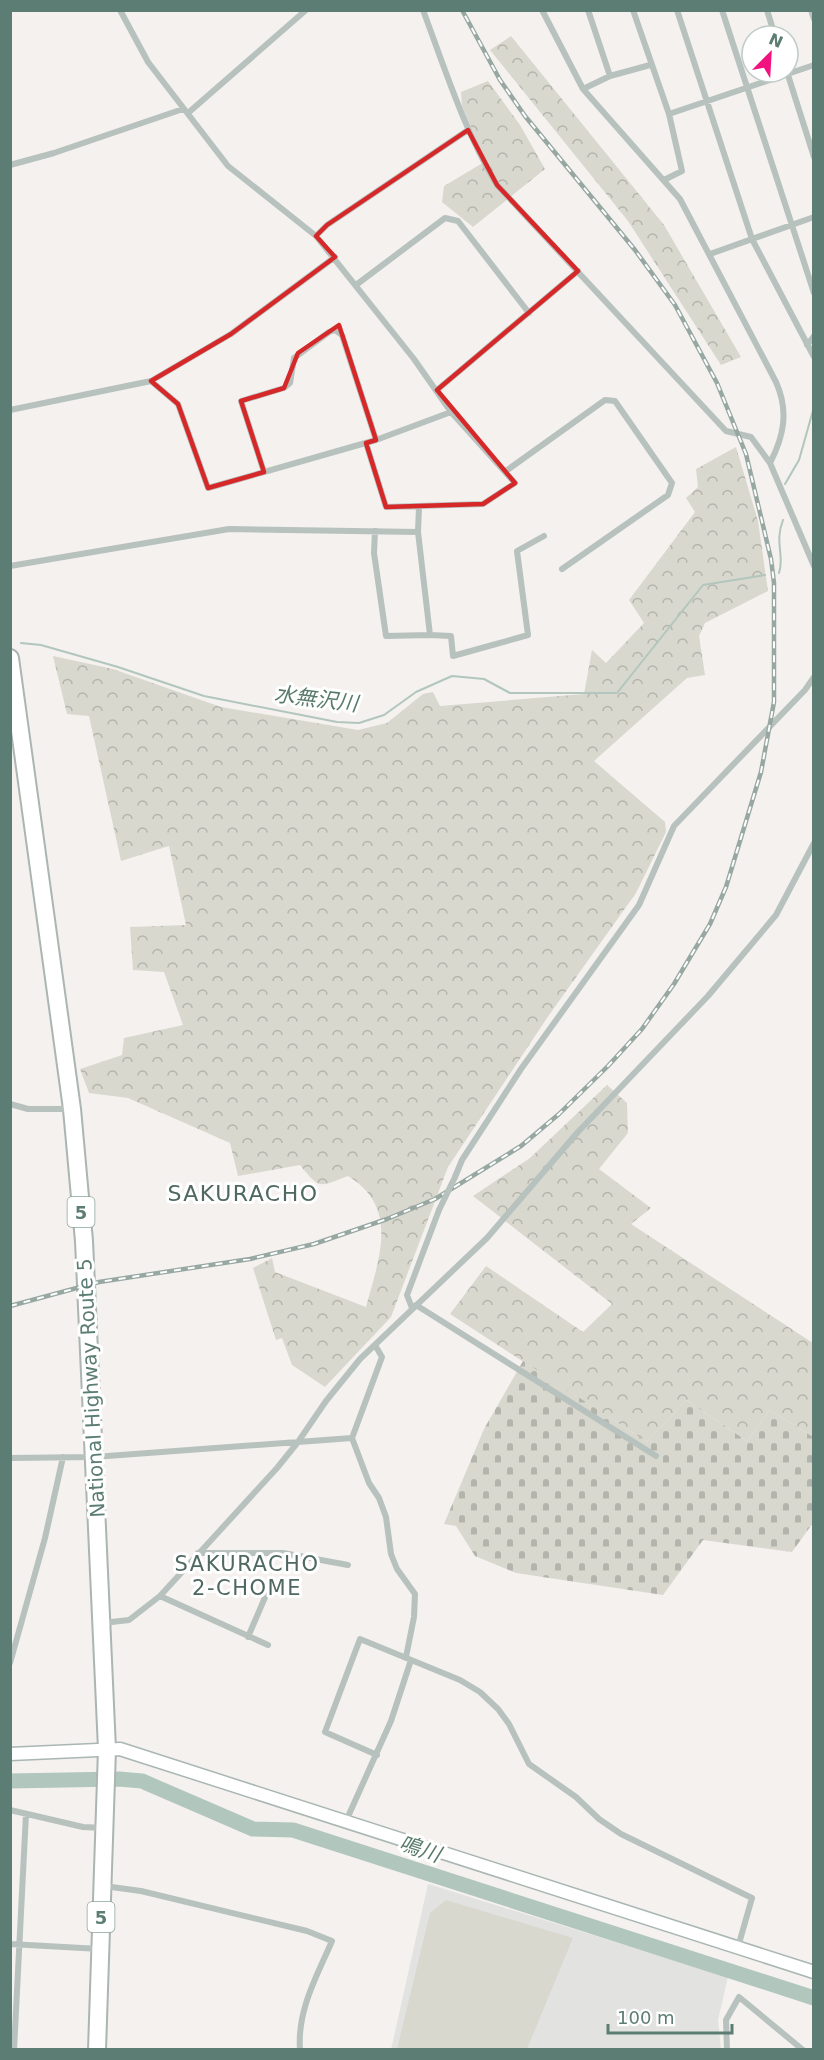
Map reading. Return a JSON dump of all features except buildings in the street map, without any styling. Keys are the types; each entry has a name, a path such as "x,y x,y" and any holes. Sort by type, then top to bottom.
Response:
{"highway":[{"name":"National Highway Route 5","path":"10,658 72,1109 84,1241 107,1749 97,2049"}],"street":[{"path":"120,10 148,62 228,166 316,236 437,390 451,412 515,483 483,504 386,507 366,443"},
{"path":"10,165 186,111 306,10"},
{"path":"423,10 468,130 497,184 726,430 751,437 770,464 813,566"},
{"path":"542,10 583,89 680,199 783,397 783,426 780,444 770,464"},
{"path":"588,10 610,76"},
{"path":"633,10 650,65 669,114 682,171 664,180"},
{"path":"677,10 752,239 813,357"},
{"path":"722,10 813,293"},
{"path":"811,10 813,19"},
{"path":"583,89 610,76 650,65"},
{"path":"669,114 757,84"},
{"path":"790,84 813,157"},
{"path":"316,236 327,225 468,130"},
{"path":"356,285 446,218 452,218 458,221 529,313"},
{"path":"710,254 813,218"},
{"path":"10,410 151,381 231,334 334,257"},
{"path":"437,390 578,271"},
{"path":"264,472 241,401 284,388 291,379 294,358 335,330 342,335 376,440"},
{"path":"807,345 813,336"},
{"path":"151,381 178,404 208,488 376,440 451,412"},
{"path":"506,471 605,400 610,399 615,401 672,483 668,495 562,569"},
{"path":"419,507 418,532 430,635"},
{"path":"10,566 229,529 418,532"},
{"path":"375,531 374,553 386,636 451,636 453,656 528,635 517,551 544,536"},
{"path":"656,1456 414,1306 407,1295 439,1210 462,1160 521,1069 639,905 675,826 805,690 813,677"},
{"path":"102,1623 129,1620 160,1596 298,1442 326,1401 375,1345 487,1238 577,1133 754,944 776,915 813,843"},
{"path":"10,1104 28,1109 72,1109"},
{"path":"346,1821 377,1755 408,1659 414,1617 414,1594 397,1569 391,1554 386,1517 379,1498 369,1483 352,1438 382,1357 375,1345"},
{"path":"10,1458 94,1457 352,1438"},
{"path":"10,1663 14,1637 45,1538 63,1457"},
{"path":"198,1553 283,1553 348,1565"},
{"path":"248,1636 266,1595"},
{"path":"160,1596 268,1646"},
{"path":"377,1755 325,1732 360,1639 460,1680 480,1692 498,1709 509,1724 529,1764 576,1797 599,1818 621,1834 752,1898 738,1948"},
{"path":"10,1754 120,1749 813,1972"},
{"path":"10,1810 83,1827 104,1828"},
{"path":"14,2049 26,1814"},
{"path":"103,1886 141,1892 307,1931 332,1941 305,2005 299,2035 300,2049"},
{"path":"10,1944 100,1949"},
{"path":"727,2049 726,2020 739,1997 803,2049"}],"highlighted area":[{"path":"468,130 497,185 578,271 437,390 515,483 483,504 386,507 366,443 376,440 339,325 298,353 284,388 241,401 264,472 208,488 178,404 151,381 231,334 335,257 316,236 327,225"}],"shaded area":[{"path":"428,1884 728,1977 718,2020 721,2049 391,2050"}],"green space":[{"path":"511,36 664,225 741,357 721,365 628,221 490,50"},
{"path":"488,81 520,125 545,169 473,227 442,202 444,186 486,161 462,106 461,92"},
{"path":"736,447 758,521 768,591 705,623 699,636 705,675 687,678 594,761 665,822 666,832 636,893 547,1018 448,1167 391,1317 325,1387 292,1365 282,1338 276,1340 253,1268 272,1258 275,1272 366,1307 380,1252 380,1219 375,1203 364,1189 348,1176 321,1184 312,1179 300,1165 238,1176 230,1143 128,1098 89,1093 80,1069 122,1055 124,1038 183,1025 164,972 133,970 130,927 186,925 169,846 121,861 89,716 67,714 53,656 113,669 221,707 358,730 387,723 423,694 433,692 440,706 584,694 592,650 606,663 644,623 629,600 695,512 686,498 698,487 696,469"},
{"path":"607,1085 627,1103 628,1133 599,1169 651,1208 631,1224 813,1343 813,1437 770,1410 747,1441 686,1400 647,1442 450,1314 486,1266 583,1332 612,1304 473,1196 530,1158"},
{"path":"523,1361 647,1442 686,1400 747,1441 770,1410 813,1437 813,1523 792,1552 703,1540 663,1595 516,1573 475,1556 456,1526 444,1524 484,1429"},
{"path":"446,1900 573,1938 527,2049 397,2049 430,1913"}],"waterway":[{"name":"水無沢川","path":"785,484 799,460 814,407"},
{"name":"水無沢川","path":"779,573 781,567 779,536 783,520"},
{"name":"水無沢川","path":"21,643 41,645 118,667 204,696 337,722 359,723 384,715 416,692 452,676 484,679 510,693 617,693 703,585 765,575"},
{"name":"鳴川","path":"10,1781 119,1779 142,1781 253,1829 293,1830 814,1998"}],"railway":[{"path":"10,1306 99,1282 250,1259 314,1244 387,1219 435,1199 521,1146 559,1114 608,1066 642,1029 674,984 710,924 726,887 761,772 774,702 774,583 771,559 746,454 717,383 675,305 635,250 525,116 500,80 462,10"}],"district":[{"name":"SAKURACHO","path":"243,1193"},
{"name":"SAKURACHO 2-CHOME","path":"247,1576"}]}
